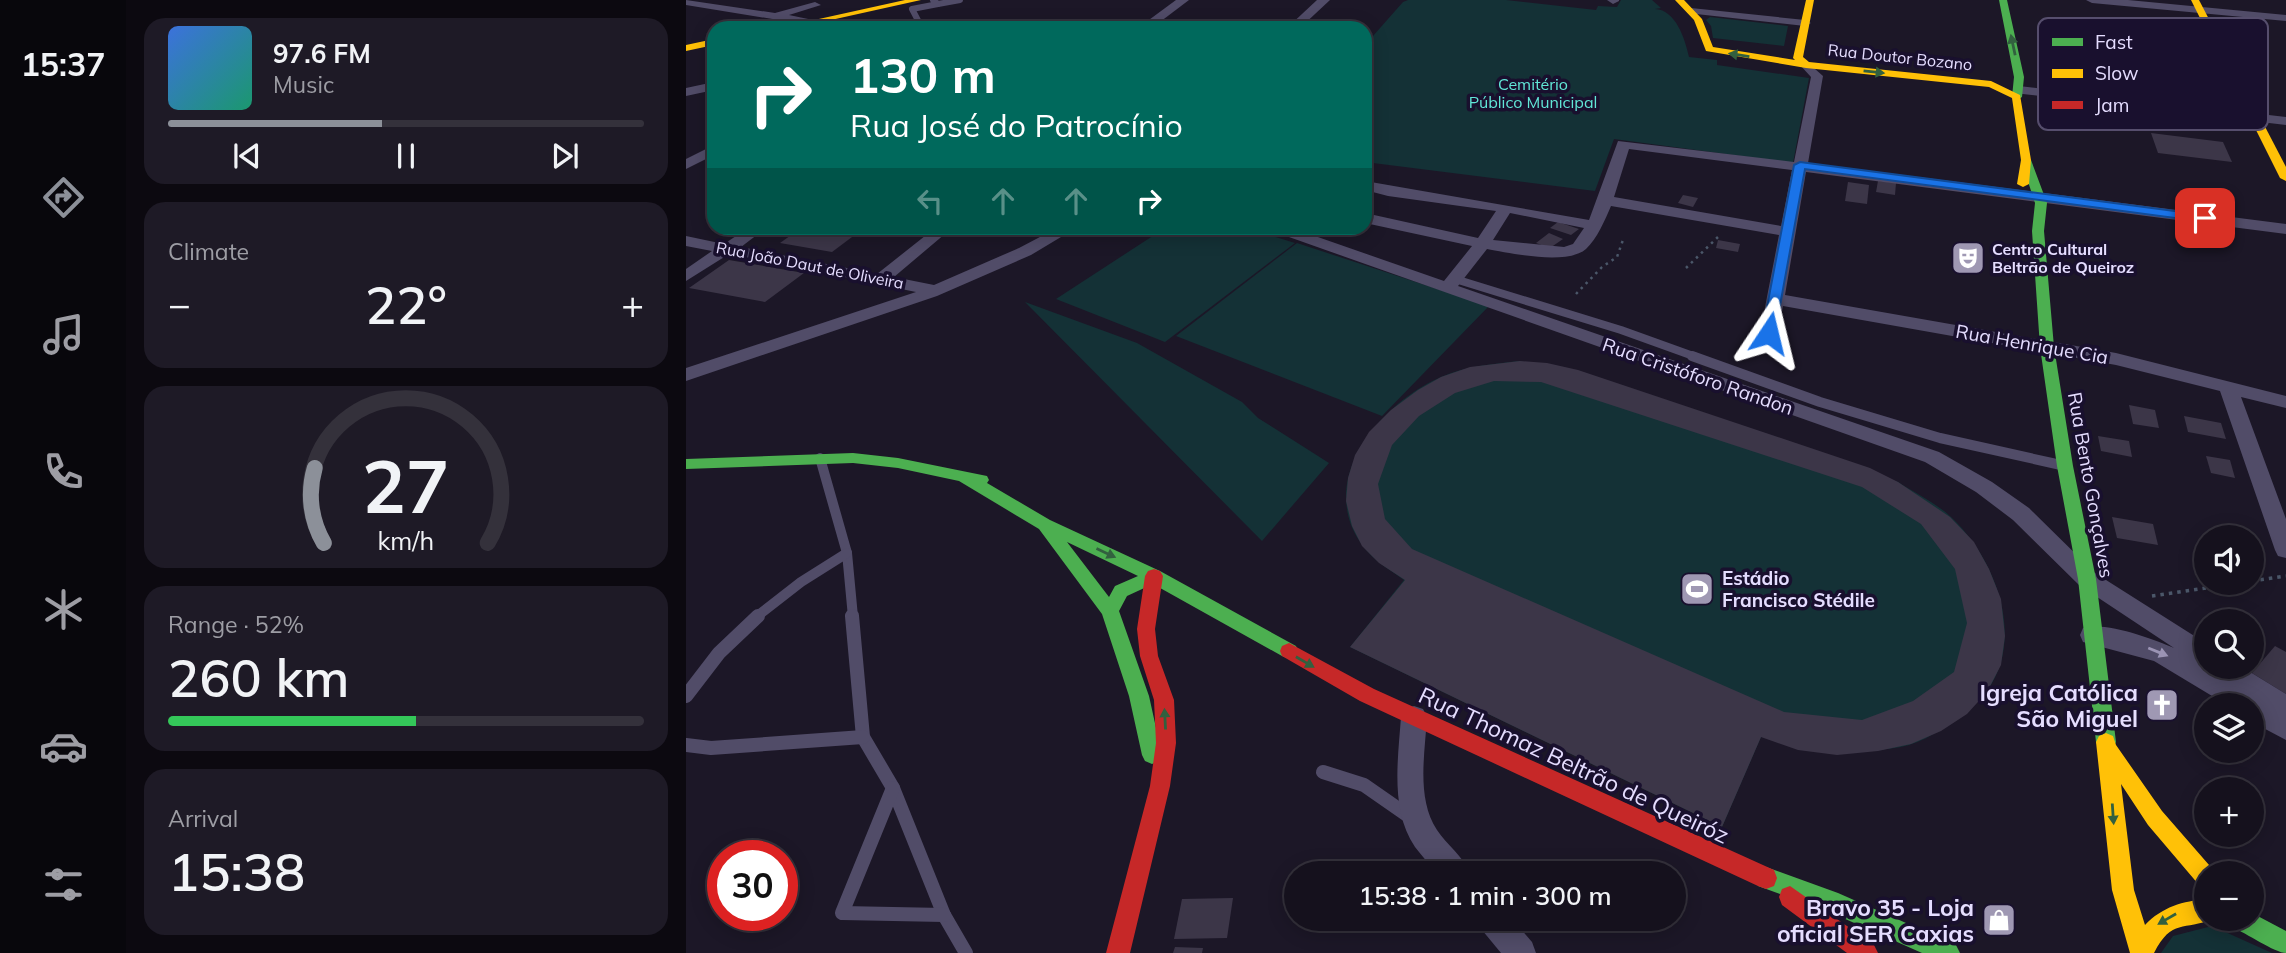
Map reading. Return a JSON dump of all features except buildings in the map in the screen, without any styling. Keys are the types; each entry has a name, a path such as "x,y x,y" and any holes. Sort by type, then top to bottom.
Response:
{"main road":[{"path":"807,18 917,0"},
{"path":"1806,65 1798,58 1810,0"},
{"path":"2003,0 2019,88 2026,160 2022,194"},
{"name":"Rua Doutor Bozano","path":"1685,6 1698,19 1709,49 1712,50 1806,65 2019,88"},
{"path":"686,48 707,44"},
{"path":"2262,130 2286,178"},
{"path":"2026,160 2042,196"},
{"name":"Rua Bento Gonçalves","path":"2022,194 2038,231"},
{"name":"Rua Bento Gonçalves","path":"2042,196 2038,231 2047,347 2065,466 2087,579 2123,890 2142,952"},
{"path":"686,464 820,458 898,463 995,483 1035,499"},
{"name":"Rua Thomaz Beltrão de Queiróz","path":"961,475 1044,524 1154,576 1367,695 1763,877 1838,904 1948,953"},
{"path":"1044,524 1110,611 1139,696 1160,786"},
{"path":"1113,539 1144,562 1154,576 1237,604"},
{"path":"1110,611 1113,598 1127,585 1154,576"},
{"path":"1118,953 1160,786 1166,743 1164,699 1149,656 1146,629 1154,576"},
{"path":"1149,607 1167,596 1189,595"},
{"name":"Rua Thomaz Beltrão de Queiróz","path":"1274,624 1344,666 1367,695"},
{"name":"Rua Bento Gonçalves","path":"2108,746 2150,814 2178,850 2194,865"},
{"name":"Rua Thomaz Beltrão de Queiróz","path":"1763,877 1866,953"},
{"name":"Rua Bento Gonçalves","path":"2142,952 2149,932 2164,918 2194,911"},
{"path":"2264,929 2286,945"}],"street":[{"path":"1154,21 1183,0"},
{"path":"2092,0 2198,5 2286,18"},
{"path":"1299,21 1318,1"},
{"path":"686,2 710,2 769,15 807,18"},
{"path":"1685,6 1805,23"},
{"path":"769,15 792,12 807,18"},
{"path":"1769,333 1817,76 1806,65"},
{"path":"686,92 707,88"},
{"name":"Rua Doutor Bozano","path":"2019,88 2038,90"},
{"name":"Rua Doutor Bozano","path":"2268,119 2286,121"},
{"path":"1372,219 1542,253 1570,252 1578,248 1592,225 1604,200 1623,144 2286,229"},
{"path":"686,165 707,153"},
{"path":"1372,186 1504,210 1525,211 1592,225"},
{"path":"1604,200 1787,232"},
{"path":"1451,284 1483,243 1504,210"},
{"path":"686,276 748,235"},
{"path":"882,278 935,235"},
{"path":"686,375 934,290 1010,258 1054,235"},
{"name":"Rua Cristóforo Randon","path":"1300,235 1451,284 1863,435 1932,457 1984,487 2021,514 2087,579 2116,601 2194,649"},
{"name":"Rua João Daut de Oliveira","path":"686,241 934,290"},
{"name":"Rua Henrique Cia","path":"1775,299 2128,362 2286,402"},
{"path":"2228,387 2286,550"},
{"path":"2092,635 2136,644 2163,654 2228,693"},
{"path":"2241,679 2286,707"},
{"path":"2264,715 2286,729"},
{"path":"1414,717 1410,792 1424,836 1445,861"},
{"path":"1503,931 1521,953"}],"lane":[{"path":"918,21 912,9 935,2 960,0"},
{"path":"1451,284 1621,330 1834,406 1940,438 2065,466"},
{"path":"820,458 847,553 863,737 893,788 944,915 966,953"},
{"path":"686,695 737,634 806,578 847,553"},
{"path":"686,745 711,748 863,737"},
{"path":"1323,772 1364,785 1418,823"},
{"path":"893,788 842,913 944,915"}],"path":[{"path":"1686,268 1733,222"},
{"path":"1576,294 1602,267 1617,257 1624,237"},
{"path":"2264,579 2286,576"},
{"path":"2116,601 2194,590"}],"green space":[{"name":"Cemitério Público Municipal","path":"1506,0 1596,10 1598,6 1617,7 1621,0 1652,0 1661,8 1655,9 1669,14 1674,20 1689,57 1717,60 1717,65 1809,78 1793,163 1614,139 1595,191 1372,163 1372,37 1403,2"},
{"path":"1710,17 1788,26 1784,46 1713,38 1711,26 1706,20"},
{"path":"1154,235 1269,235 1295,243 1165,342 1056,299"},
{"path":"1297,243 1489,306 1382,416 1176,336"},
{"path":"1025,302 1137,343 1242,402 1258,418 1329,463 1262,541"},
{"name":"Estádio Francisco Stédile","path":"1520,361 1898,482 1939,507 1967,534 1981,554 2000,599 2004,647 1998,670 1987,691 1933,734 1909,745 1891,749 1854,750 1761,737 1722,827 1350,647 1404,580 1367,551 1350,521 1346,496 1350,471 1361,447 1377,425 1418,389 1460,370"},
{"path":"2194,931 2223,931 2272,953 2161,953 2173,936"}],"traffic: fast":[{"path":"2003,0 2019,77 2017,97"},
{"path":"2026,160 2041,203 2038,231 2047,347 2065,466 2087,579 2106,742"},
{"path":"686,464 853,458 898,463 981,480"},
{"path":"961,475 1044,524 1154,576 1289,651"},
{"path":"1047,528 1110,611"},
{"path":"1152,755 1139,696 1110,611 1121,591 1154,576"},
{"path":"1766,878 1838,904 1948,953"},
{"path":"2264,930 2286,945"}],"traffic: slow":[{"path":"816,21 917,0"},
{"path":"1679,0 1698,19 1709,49 1806,65"},
{"path":"1810,0 1798,58 1806,65 1991,84 2017,97 2026,160 2023,184"},
{"path":"2195,0 2204,18"},
{"path":"686,48 707,44"},
{"path":"2261,130 2286,178"},
{"path":"2106,742 2123,890 2142,953"},
{"path":"2112,752 2155,818 2194,862"},
{"path":"2142,952 2153,933 2167,920 2194,912"}],"traffic: jam":[{"path":"1118,953 1160,786 1166,743 1164,700 1149,656 1146,629 1154,576"},
{"path":"1289,651 1367,695 1766,878"},
{"path":"1790,897 1866,953"}],"place":[{"name":"Centro Cultural Beltrão de Queiroz","path":"1968,258"},
{"name":"Estádio Francisco Stédile","path":"1697,589"},
{"name":"Igreja Católica São Miguel","path":"2162,705"},
{"name":"Bravo 35 - Loja oficial SER Caxias","path":"1999,920"}],"route":[{"path":"1769,333 1800,165 2205,218"}]}
